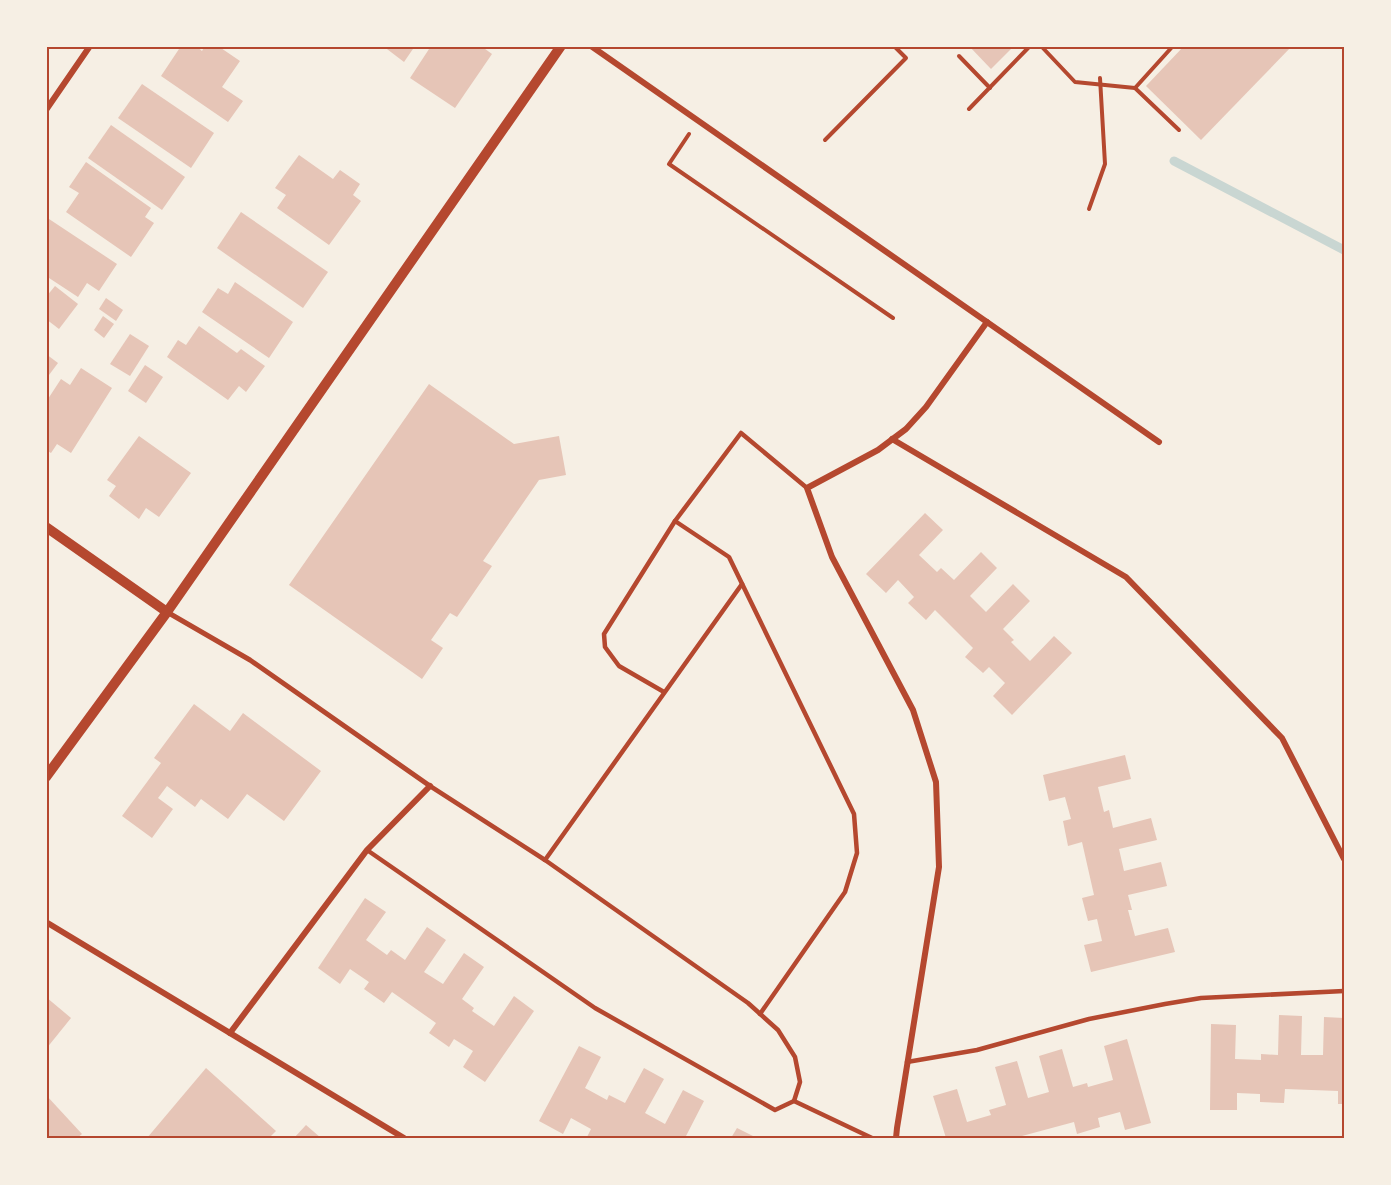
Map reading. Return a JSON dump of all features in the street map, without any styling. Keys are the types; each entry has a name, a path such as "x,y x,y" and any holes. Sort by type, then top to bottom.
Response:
{"street":[{"path":"46,110 90,46"},
{"path":"46,777 167,612 561,46"},
{"path":"591,46 1159,442"},
{"path":"896,1138 939,867 936,782 913,710 832,558 807,489 878,450 906,429 926,407 987,322"},
{"path":"892,439 1126,577 1282,738 1344,859"},
{"path":"46,527 167,612 250,660 430,786 367,850 230,1033"},
{"path":"46,922 404,1138"}],"lane":[{"path":"664,692 619,666 605,647 604,634 675,521 741,433 807,489"},
{"path":"675,521 729,557 854,814 857,853 845,891 760,1014"},
{"path":"545,860 742,584"},
{"path":"367,850 594,1008 775,1110 794,1101 800,1082 795,1057 778,1030 760,1014 545,860 430,786"},
{"path":"907,1062 977,1050 1089,1019 1201,998 1344,991"},
{"path":"794,1101 872,1138"}],"path":[{"path":"825,140 906,58 894,46"},
{"path":"969,110 1030,46"},
{"path":"1041,46 1075,82 1135,87 1179,130"},
{"path":"1135,87 1173,46"},
{"path":"959,56 990,88"},
{"path":"1089,209 1105,164 1100,78"},
{"path":"698,121 669,164 893,318"}],"building":[{"path":"181,46 196,46 202,51 205,46 218,46 240,61 222,87 243,101 228,122 161,76"},
{"path":"383,46 415,46 404,62"},
{"path":"431,46 481,46 492,54 455,108 410,78"},
{"path":"969,46 1014,46 991,69"},
{"path":"1184,46 1292,46 1201,140 1146,86"},
{"path":"142,84 214,133 191,168 118,118"},
{"path":"111,125 185,177 162,210 88,158"},
{"path":"299,155 333,179 340,170 360,184 353,195 361,201 329,245 277,208 286,195 275,188"},
{"path":"86,162 151,208 145,217 154,223 131,257 66,212 79,193 69,187"},
{"path":"241,212 328,272 303,308 217,248"},
{"path":"46,217 117,264 99,291 87,283 78,297 46,276"},
{"path":"235,282 293,322 269,358 202,312 218,288 228,294"},
{"path":"55,286 78,304 59,329 46,319 46,297"},
{"path":"106,298 123,310 116,321 99,309"},
{"path":"103,316 114,324 104,338 94,330"},
{"path":"199,326 237,353 241,349 265,366 246,392 239,386 228,400 167,357 178,340 186,345"},
{"path":"130,334 149,346 130,376 110,364"},
{"path":"46,354 58,363 46,379"},
{"path":"145,365 163,377 146,403 128,391"},
{"path":"81,368 112,388 71,453 57,444 51,453 46,450 46,402 61,379 70,385"},
{"path":"429,384 514,444 559,436 566,475 539,480 483,561 492,566 457,617 450,613 431,640 443,648 422,679 289,585"},
{"path":"139,436 191,473 159,517 146,508 139,519 109,496 116,486 107,480"},
{"path":"925,513 943,530 919,555 937,572 941,568 954,580 981,552 997,568 970,596 986,612 1013,584 1030,601 1003,629 1014,640 1011,642 1030,661 1054,636 1072,653 1012,715 993,696 1005,683 989,667 983,673 965,657 973,648 935,610 926,620 908,603 914,597 898,580 886,593 866,574"},
{"path":"194,704 230,731 243,713 321,771 284,821 247,794 228,819 201,799 195,807 167,786 158,798 173,809 152,838 122,816 161,763 154,758"},
{"path":"1125,755 1131,779 1098,787 1104,812 1109,810 1113,828 1151,818 1157,840 1119,849 1124,871 1161,862 1167,886 1128,895 1132,910 1128,910 1135,936 1168,928 1175,952 1091,972 1084,945 1102,941 1097,919 1088,921 1082,898 1094,895 1082,842 1068,846 1063,821 1071,819 1065,797 1049,801 1043,775"},
{"path":"365,898 386,912 366,940 387,955 391,950 405,960 427,927 446,940 424,972 443,984 464,953 484,967 462,999 474,1008 472,1011 494,1026 514,996 534,1011 485,1082 463,1067 473,1051 454,1039 449,1047 429,1033 436,1023 392,992 384,1003 364,989 369,982 350,969 340,984 318,968"},
{"path":"46,997 71,1018 46,1049"},
{"path":"1279,1015 1302,1016 1301,1055 1323,1055 1324,1017 1344,1018 1344,1104 1338,1104 1338,1091 1285,1089 1284,1103 1260,1102 1260,1094 1237,1093 1237,1110 1210,1110 1211,1024 1236,1025 1235,1059 1261,1060 1261,1054 1278,1055"},
{"path":"1127,1039 1151,1123 1125,1130 1120,1112 1098,1118 1100,1127 1077,1134 1074,1122 1022,1136 1023,1138 946,1138 933,1096 957,1089 967,1122 991,1115 989,1110 1006,1105 995,1067 1017,1061 1028,1098 1049,1092 1039,1056 1062,1049 1073,1087 1087,1083 1088,1087 1113,1080 1104,1046"},
{"path":"579,1046 601,1057 585,1088 607,1100 609,1095 625,1103 644,1068 664,1079 645,1113 665,1124 683,1090 704,1101 686,1136 690,1138 591,1138 587,1137 591,1129 571,1118 563,1134 539,1121"},
{"path":"206,1068 276,1131 269,1138 147,1138"},
{"path":"46,1095 82,1134 77,1138 46,1138"},
{"path":"306,1125 321,1138 294,1138"},
{"path":"737,1128 757,1138 731,1138"}],"waterway":[{"path":"1174,161 1344,250"}]}
